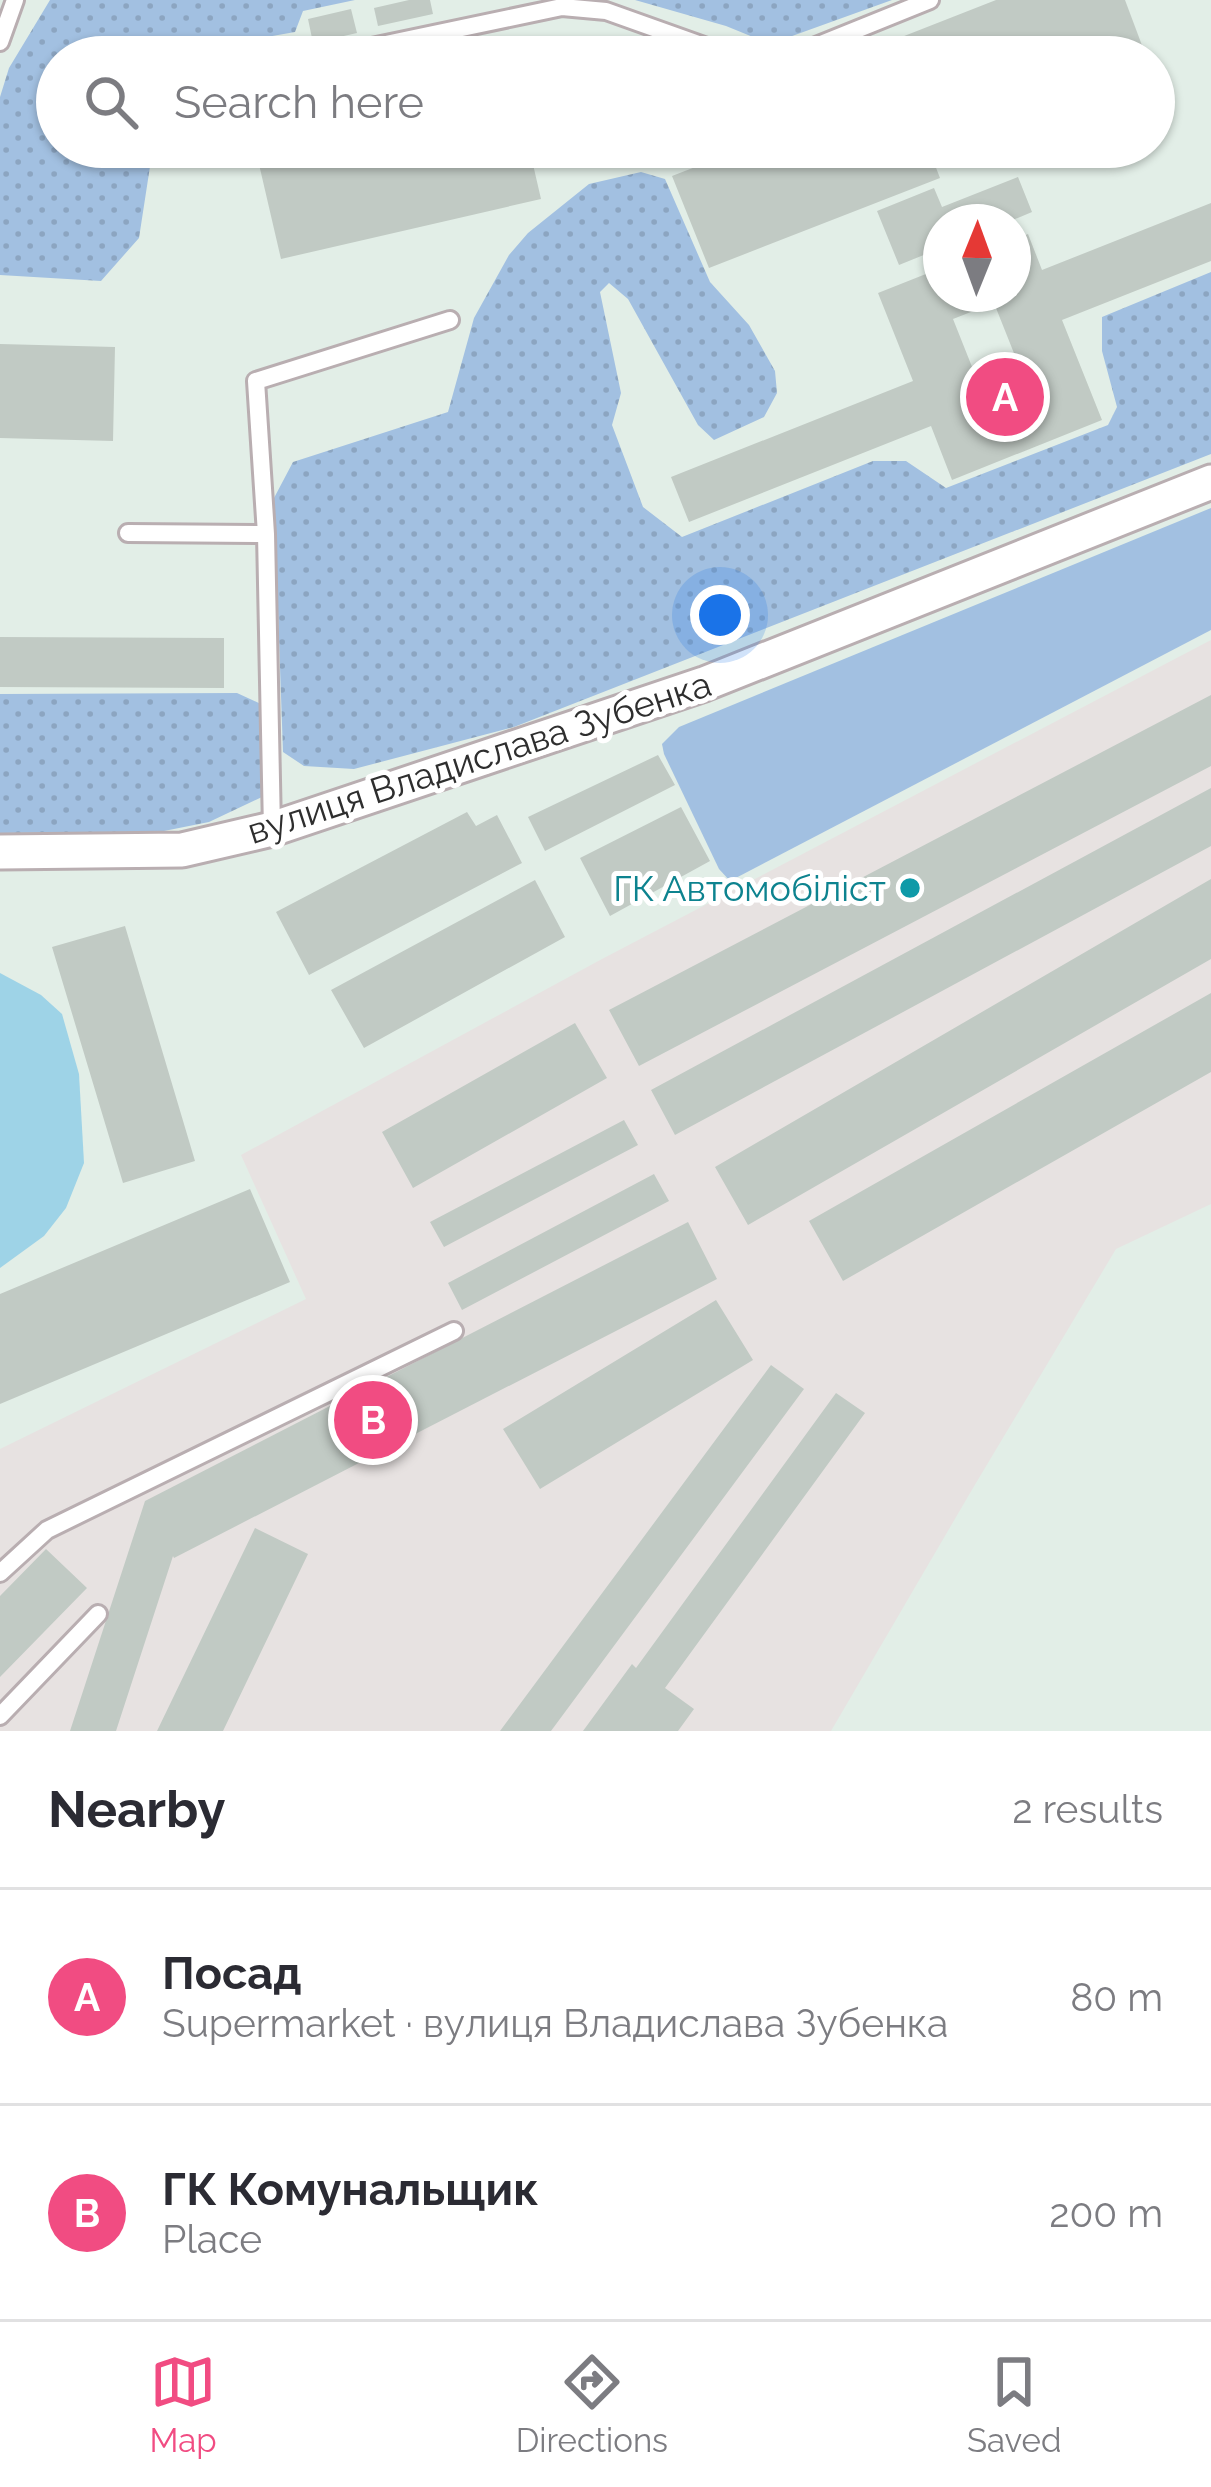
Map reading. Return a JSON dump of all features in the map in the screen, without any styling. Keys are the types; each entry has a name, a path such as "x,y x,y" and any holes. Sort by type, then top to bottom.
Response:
{"street":[{"name":"вулиця Владислава Зубенка","path":"0,852 182,850 272,829 704,684 1211,482"}],"lane":[{"path":"0,42 15,0"},
{"path":"841,36 930,0"},
{"path":"424,36 562,7 606,11 676,36"},
{"path":"272,829 266,534 256,381 449,320"},
{"path":"128,533 266,534"},
{"path":"0,1573 47,1529 454,1331"},
{"path":"0,1716 98,1614"}],"shaded area":[{"path":"50,0 355,0 303,11 295,32 272,36 36,36 36,168 150,168 139,238 101,281 0,275 0,97 9,68"},
{"path":"635,0 892,0 792,36 750,36"},
{"path":"641,172 665,179 710,282 749,325 775,371 777,393 764,417 714,440 698,425 628,299 609,283 600,292 621,393 612,425 643,507 682,537 873,461 906,461 946,488 1108,425 1117,407 1102,351 1102,317 1211,272 1211,454 514,727 354,769 304,766 283,752 274,498 293,462 448,412 474,318 509,255 528,233 589,184"},
{"path":"1211,508 1211,630 730,881 719,869 664,754 662,744 679,727"},
{"path":"1211,640 1211,1204 1116,1249 831,1731 0,1731 0,1449 306,1299 241,1155 602,959"},
{"path":"237,693 263,705 262,797 209,822 159,832 0,833 0,694"},
{"path":"0,973 41,995 62,1014 79,1074 84,1163 66,1208 44,1236 0,1268"}],"building":[{"path":"430,0 433,14 378,26 374,8"},
{"path":"996,0 1125,0 1138,36 904,36"},
{"path":"351,9 357,33 312,36 308,19"},
{"path":"260,168 534,168 541,199 281,259"},
{"path":"693,168 936,168 940,178 709,268 672,176"},
{"path":"1018,177 1029,204 950,204"},
{"path":"934,188 941,204 923,204 923,255 899,265 877,211"},
{"path":"1211,203 1211,261 1062,320 1102,420 952,480 931,426 689,522 671,477 913,381 878,293 923,275 923,312 971,312 953,319 986,402 1027,386 998,312 1031,312 1031,242 1042,270"},
{"path":"0,344 115,347 113,441 0,438"},
{"path":"0,637 224,638 224,688 0,687"},
{"name":"ГК Автомобіліст","path":"1211,695 1211,766 639,1066 609,1010"},
{"path":"658,755 675,785 545,851 528,817"},
{"path":"1211,788 1211,846 675,1135 651,1090"},
{"path":"681,807 710,861 610,916 580,858"},
{"path":"467,812 476,826 497,815 522,863 309,975 276,912"},
{"path":"1211,879 1211,959 748,1225 715,1167"},
{"path":"535,880 565,937 364,1048 331,990"},
{"path":"125,926 195,1161 123,1183 52,947"},
{"path":"1211,993 1211,1072 843,1281 809,1221"},
{"path":"575,1023 607,1078 413,1188 382,1132"},
{"path":"624,1120 638,1145 444,1247 430,1222"},
{"path":"654,1174 669,1201 462,1310 448,1283"},
{"path":"250,1189 290,1282 0,1404 0,1294"},
{"path":"688,1222 717,1279 173,1556 116,1731 70,1731 145,1501"},
{"path":"716,1300 753,1360 540,1489 503,1429"},
{"path":"771,1365 804,1389 551,1731 500,1731"},
{"path":"836,1393 865,1413 665,1688 694,1709 678,1731 583,1731 632,1664 636,1668"},
{"path":"255,1528 308,1554 223,1731 157,1731"},
{"path":"46,1549 87,1588 0,1677 0,1596"}],"place":[{"name":"Посад","path":"1005,397"},
{"name":"ГК Автомобіліст","path":"910,888"},
{"name":"ГК Комунальщик","path":"373,1420"}]}
